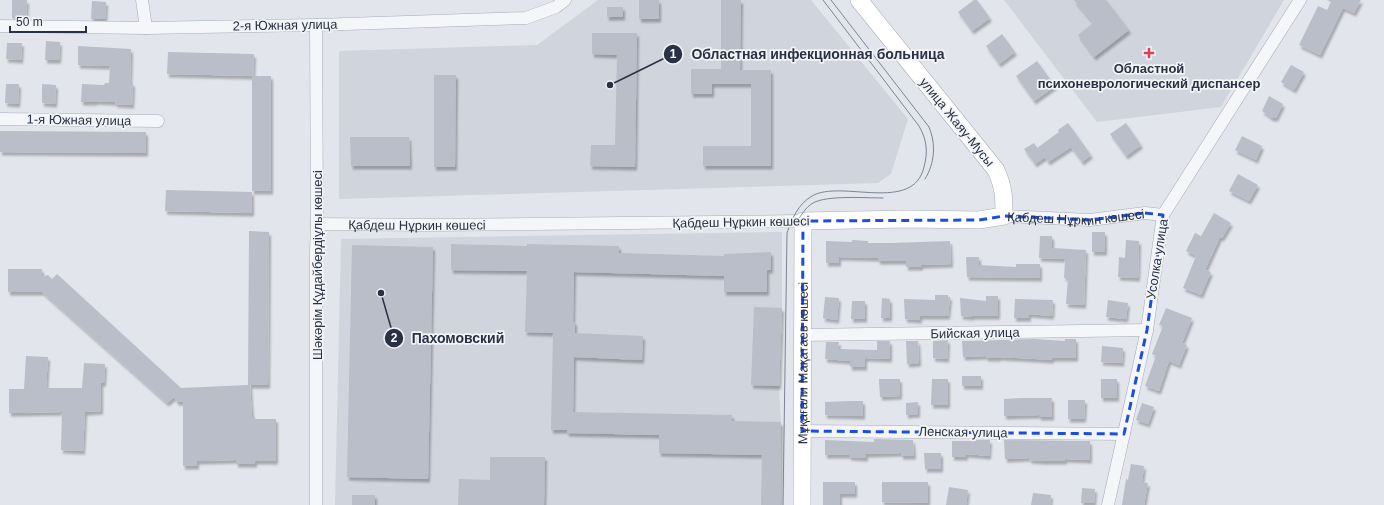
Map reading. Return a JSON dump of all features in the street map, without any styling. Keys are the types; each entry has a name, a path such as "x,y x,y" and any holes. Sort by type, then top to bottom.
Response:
{"main road":[{"name":"улица Жаяу-Мусы","path":"859,0 996,170 1002,183 1004,216"},
{"name":"Қабдеш Нұркин көшесі","path":"803,221 906,219 979,220 1004,216"},
{"name":"Мұқағали Мақатаев көшесі","path":"802,505 803,221"}],"street":[{"path":"142,0 146,28"},
{"name":"2-я Южная улица","path":"0,26 146,28 316,25 526,18 556,7 565,0"},
{"name":"Усолка улица","path":"1108,505 1147,330 1163,215 1300,0"},
{"name":"Шәкәрім Құдайбердіұлы көшесі","path":"316,25 318,224 316,252 316,505"},
{"name":"1-я Южная улица","path":"0,119 158,121"},
{"name":"Қабдеш Нұркин көшесі","path":"1004,216 1090,220 1145,214 1163,215"},
{"name":"Қабдеш Нұркин көшесі","path":"318,224 430,225 803,221"},
{"name":"Бийская улица","path":"803,335 1147,330"},
{"name":"Ленская улица","path":"802,431 1124,434"}],"highlighted area":[{"path":"1145,213 1163,215 1147,330 1124,434 802,431 803,221 979,220 1004,216 1090,220"}],"shaded area":[{"path":"598,0 811,0 908,119 891,174 878,183 339,199 339,51 537,45"},
{"name":"Областной психоневрологический диспансер","path":"1004,0 1284,0 1221,107 1097,122"},
{"path":"782,232 782,308 779,386 781,422 780,505 335,505 341,239"}],"building":[{"path":"12,0 27,0 26,18 12,18"},
{"path":"639,0 659,0 659,19 639,19"},
{"path":"721,0 741,0 740,70 771,70 771,166 703,166 703,146 751,146 751,84 712,84 712,94 691,94 691,69 721,69"},
{"path":"974,0 977,0 990,18 972,31 958,12"},
{"path":"1074,0 1106,0 1129,30 1094,57 1078,35 1093,23"},
{"path":"1327,0 1361,0 1354,13 1343,8 1320,55 1299,45 1318,6 1327,10 1331,2"},
{"path":"92,1 106,2 105,19 91,19"},
{"path":"607,7 623,7 623,17 607,17"},
{"path":"592,33 637,33 635,167 590,166 591,145 615,145 617,55 592,54"},
{"path":"1002,34 1015,52 999,64 986,46"},
{"path":"46,41 60,42 59,60 45,60"},
{"path":"7,43 22,43 21,60 6,59"},
{"path":"78,46 131,49 130,83 133,83 132,105 115,104 115,102 81,102 82,84 104,85 105,83 109,83 110,66 78,65"},
{"path":"168,52 254,54 253,76 167,74"},
{"path":"1037,61 1055,86 1034,101 1016,76"},
{"path":"1291,65 1304,72 1294,90 1281,82"},
{"path":"434,75 456,75 455,167 434,167"},
{"path":"252,76 271,76 271,191 252,191"},
{"path":"6,84 19,84 18,104 5,103"},
{"path":"42,84 56,85 55,104 42,103"},
{"path":"1269,96 1283,104 1276,118 1272,118 1262,111"},
{"path":"1068,123 1091,155 1082,162 1071,147 1048,162 1045,157 1035,164 1024,149 1034,143 1037,148 1059,132 1058,130"},
{"path":"1126,123 1141,145 1126,156 1110,134"},
{"path":"0,131 146,132 146,153 0,152"},
{"path":"1242,136 1262,146 1256,160 1235,150"},
{"path":"350,137 409,137 410,166 351,166"},
{"path":"1238,174 1258,185 1249,201 1229,191"},
{"path":"166,190 252,192 252,213 165,211"},
{"path":"1214,213 1231,223 1222,238 1220,237 1205,270 1211,272 1201,295 1183,288 1196,256 1186,251 1195,233 1201,236"},
{"path":"249,231 269,232 268,385 250,385 252,417 255,417 255,419 276,419 276,461 255,461 255,464 236,464 236,460 197,461 197,466 183,466 183,402 177,402 174,397 167,403 42,292 8,292 8,269 42,269 42,277 48,275 52,279 57,274 181,388 248,385"},
{"path":"1092,232 1105,232 1105,252 1092,252"},
{"path":"1040,236 1052,236 1052,248 1086,250 1084,305 1066,304 1068,278 1064,278 1065,259 1039,258"},
{"path":"852,240 868,241 868,243 950,241 951,264 906,267 906,261 878,261 878,258 839,257 839,263 826,263 826,241 852,242"},
{"path":"1126,240 1139,241 1138,278 1118,277 1119,257 1125,258"},
{"path":"451,244 619,246 619,253 724,256 724,254 771,252 771,270 767,270 767,292 724,292 724,276 574,272 573,322 575,322 575,333 643,336 642,360 574,357 573,412 732,415 732,421 781,422 780,505 761,505 762,455 659,453 659,435 567,433 567,430 551,430 553,333 525,332 527,271 451,270"},
{"path":"352,245 433,247 428,479 347,477"},
{"path":"966,257 979,257 979,265 1016,267 1016,264 1040,264 1040,278 967,277"},
{"path":"935,295 948,295 948,297 950,297 948,316 920,316 920,320 905,319 904,299 935,300"},
{"path":"986,296 998,296 998,316 961,316 960,298 986,301"},
{"path":"825,297 839,298 837,320 823,318"},
{"path":"882,298 890,299 890,318 881,318"},
{"path":"1015,299 1053,300 1052,316 1029,314 1029,318 1014,318"},
{"path":"1108,300 1128,303 1126,319 1106,317"},
{"path":"852,301 865,301 865,319 851,319"},
{"path":"754,307 782,308 779,386 751,385"},
{"path":"1166,308 1192,318 1182,343 1187,345 1179,365 1169,361 1159,391 1145,386 1156,356 1152,354 1163,326 1159,325"},
{"path":"1035,339 1065,341 1065,339 1076,339 1076,358 1052,358 1052,360 999,357 986,358 986,356 963,357 962,341"},
{"path":"948,340 947,359 933,358 933,341"},
{"path":"877,341 890,341 890,359 865,358 865,367 850,367 850,361 825,359 826,342 839,342 838,349 877,350"},
{"path":"906,341 918,341 919,363 907,364"},
{"path":"1102,346 1123,348 1122,363 1101,362"},
{"path":"26,356 48,357 46,388 82,388 84,363 105,364 104,383 101,383 101,411 85,412 83,451 61,450 62,412 9,413 9,389 24,389"},
{"path":"962,376 981,376 981,386 962,386"},
{"path":"879,379 900,379 900,396 880,397"},
{"path":"932,379 948,379 948,405 931,405"},
{"path":"1101,379 1117,379 1117,398 1101,398"},
{"path":"1052,398 1052,417 1039,417 1039,415 1004,416 1004,399"},
{"path":"1068,400 1085,400 1084,419 1068,419"},
{"path":"863,401 863,416 825,415 825,402"},
{"path":"918,402 918,414 906,415 906,403"},
{"path":"1142,403 1154,407 1148,424 1136,420"},
{"path":"874,439 913,440 914,456 901,456 901,453 866,454 866,458 849,457 849,455 825,455 825,440 874,442"},
{"path":"990,440 989,456 966,454 966,457 952,457 952,441"},
{"path":"1004,440 1090,441 1090,460 1065,459 1065,461 1043,461 1029,460 1030,458 1005,459"},
{"path":"924,453 941,453 941,469 925,469"},
{"path":"490,457 545,457 544,505 458,505 459,479 490,480"},
{"path":"1131,464 1144,466 1142,482 1148,483 1144,505 1122,505 1126,479 1128,480"},
{"path":"823,482 855,482 855,494 840,494 840,505 823,505"},
{"path":"882,482 928,482 928,503 882,502"},
{"path":"949,487 968,490 966,505 946,505"},
{"path":"1082,488 1095,489 1094,503 1081,503"},
{"path":"1033,493 1051,495 1050,505 1031,505"},
{"path":"352,495 375,495 375,505 352,505"}],"tram line":[{"path":"783,505 787,233 791,222 796,212 807,199 825,192 840,191 875,193 906,189 917,181 924,167 926,156 924,136 919,126 823,0"},
{"path":"831,0 929,127 933,140 933,160 925,179"},
{"path":"797,222 808,207 819,200 883,198"}],"place":[{"name":"Областной психоневрологический диспансер","path":"1149,53"},
{"name":"Областная инфекционная больница","path":"610,85"},
{"name":"Пахомовский","path":"381,293"}]}
